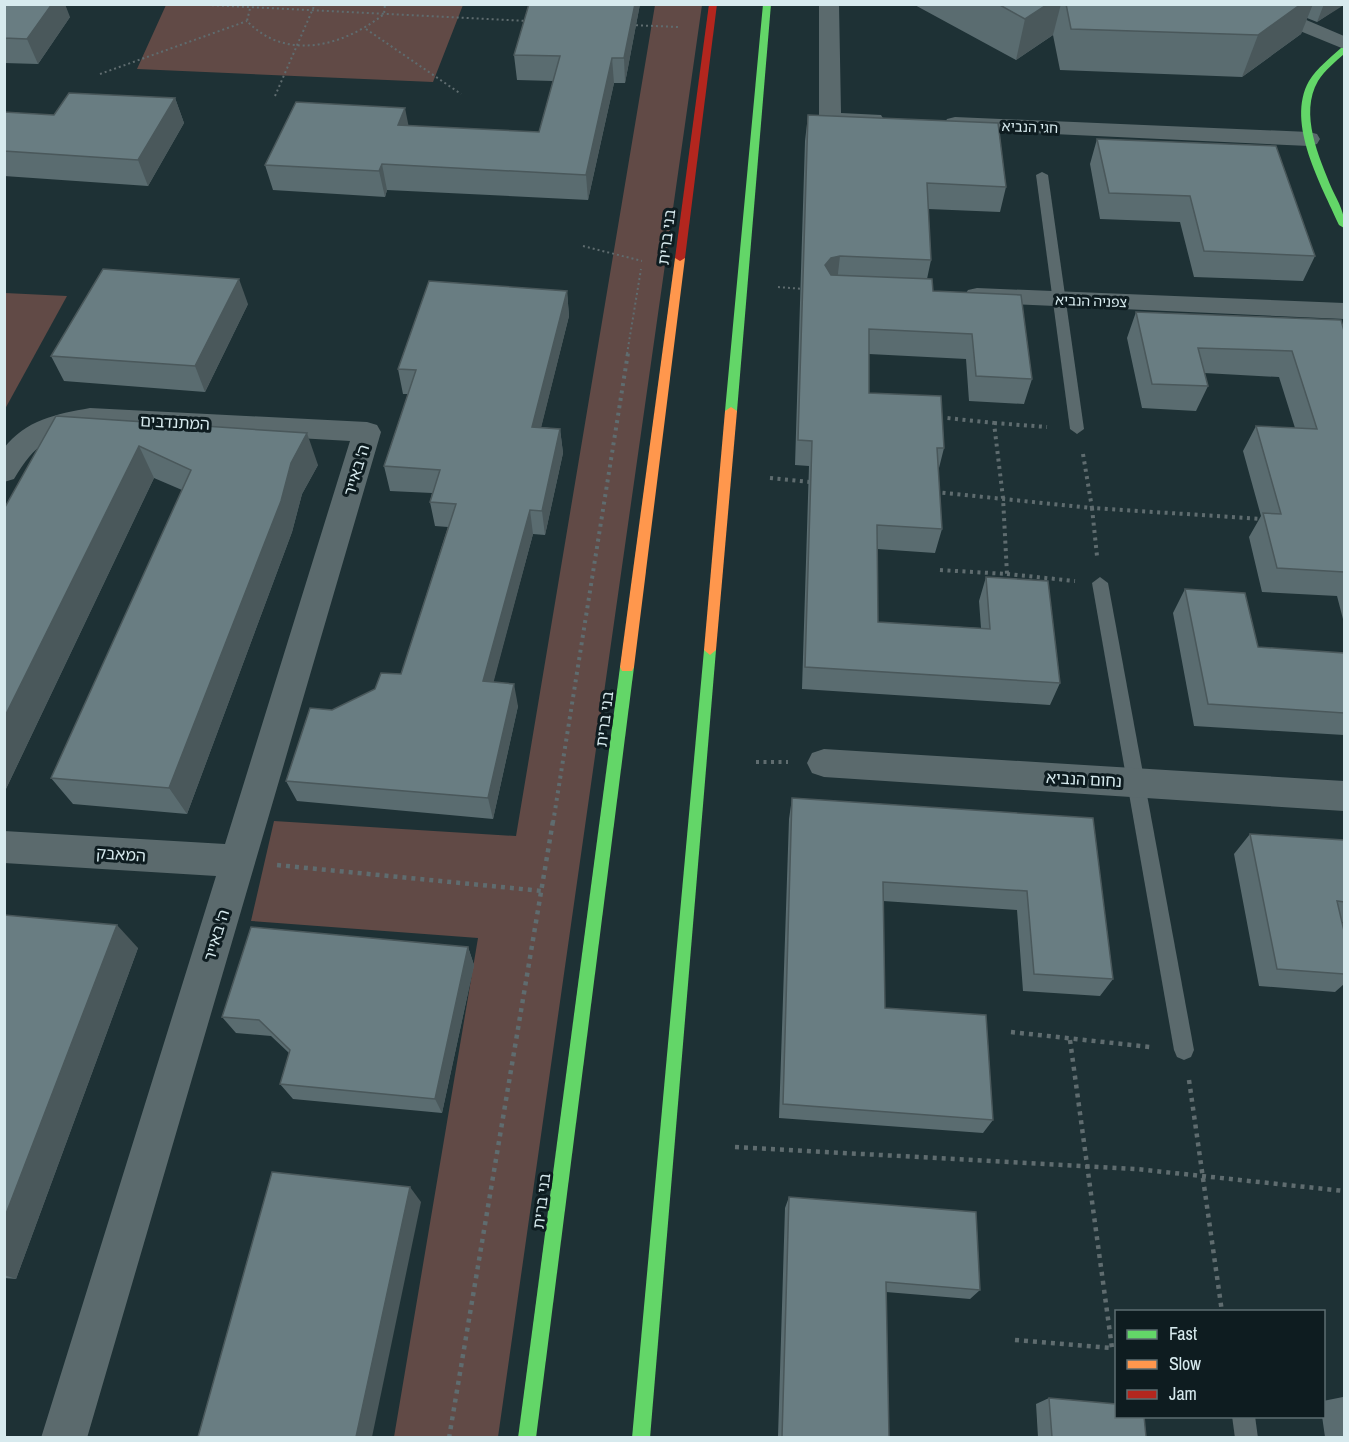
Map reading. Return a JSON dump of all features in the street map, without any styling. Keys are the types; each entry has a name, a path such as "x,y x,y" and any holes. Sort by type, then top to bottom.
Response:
{"main road":[{"name":"בני ברית","path":"527,1437 713,4"},
{"path":"641,1437 767,4"},
{"path":"1344,50 1311,85 1305,112 1309,139 1344,225"}],"street":[{"path":"829,4 830,119 898,122"},
{"path":"1251,4 1344,44"},
{"name":"חגי הנביא","path":"932,123 1309,139"},
{"name":"צפניה הנביא","path":"955,296 1344,311"},
{"name":"המתנדבים","path":"4,472 18,447 36,433 59,422 90,417 367,432"},
{"name":"ה' באייר","path":"64,1437 367,432"},
{"name":"נחום הנביא","path":"824,764 1344,796"},
{"name":"המאבק","path":"4,847 238,861"}],"lane":[{"path":"1042,175 1061,299 1077,429"},
{"path":"1100,583 1184,1050"},
{"path":"1243,1418 1247,1437"}],"path":[{"path":"187,4 538,21"},
{"path":"275,96 315,4"},
{"path":"247,21 264,38 297,46 326,42 366,29 384,14 385,4"},
{"path":"247,21 249,6"},
{"path":"677,39 681,16"},
{"path":"100,74 247,21"},
{"path":"620,24 679,27"},
{"path":"366,29 461,94"},
{"path":"583,246 642,261"},
{"path":"449,1437 543,891 644,250"},
{"path":"778,288 813,290"},
{"path":"947,418 1077,429"},
{"path":"994,423 1003,498 1007,574"},
{"path":"1084,459 1097,554"},
{"path":"770,478 816,482"},
{"path":"933,492 1092,508 1264,519"},
{"path":"940,570 1100,583"},
{"path":"238,861 543,891"},
{"path":"1011,1032 1070,1040 1184,1050"},
{"path":"1015,1340 1114,1348 1070,1040"},
{"path":"1190,1085 1221,1310"},
{"path":"735,1147 1202,1175 1344,1191"}],"shaded area":[{"path":"166,4 463,5 433,82 137,69"},
{"path":"655,5 702,5 498,1437 394,1437 478,938 251,921 274,821 516,836"},
{"path":"4,293 67,296 5,409"}],"building":[{"path":"4,4 52,4 27,39 4,38"},
{"path":"529,4 635,4 624,58 612,58 586,175 382,164 379,171 265,165 296,102 405,108 398,125 539,132 560,56 514,55"},
{"path":"998,4 1048,4 1025,19"},
{"path":"1066,4 1301,4 1258,35 1071,29"},
{"path":"69,93 175,98 138,160 4,151 4,112 54,115"},
{"path":"808,115 998,123 1006,187 927,183 931,260 840,256 831,258 825,265 831,275 932,279 933,291 1021,295 1032,379 976,376 972,334 869,329 869,393 941,396 944,448 937,448 942,529 877,525 878,622 990,629 986,577 1048,581 1060,683 805,667 812,441 798,440"},
{"path":"1097,139 1276,146 1315,256 1204,251 1190,196 1109,193"},
{"path":"103,269 239,279 195,366 51,356"},
{"path":"429,281 567,291 532,427 560,429 542,511 530,510 483,681 514,684 488,798 286,781 310,708 332,710 375,689 381,673 401,674 456,504 430,502 440,470 384,466 416,370 398,369"},
{"path":"1136,312 1341,320 1344,331 1344,572 1277,568 1263,513 1281,514 1256,426 1317,429 1292,351 1198,348 1208,386 1152,384"},
{"path":"56,416 307,433 291,463 281,501 169,788 51,778 191,470 139,446 4,718 4,509"},
{"path":"1185,589 1245,593 1258,647 1344,653 1344,713 1208,704"},
{"path":"792,798 1093,818 1113,979 1034,974 1027,891 883,882 885,1008 986,1015 993,1120 783,1104"},
{"path":"1250,834 1344,840 1344,902 1337,901 1344,931 1344,974 1277,969"},
{"path":"4,915 117,925 4,1219"},
{"path":"251,927 468,947 435,1099 280,1084 290,1050 259,1020 222,1017"},
{"path":"272,1172 410,1187 356,1437 198,1437"},
{"path":"789,1197 976,1212 980,1290 886,1282 889,1437 782,1437"},
{"path":"1049,1398 1115,1404 1115,1418 1144,1418 1146,1437 1052,1437"}],"traffic: fast":[{"path":"731,411 767,4"},
{"path":"1344,50 1322,70 1312,84 1307,100 1306,118 1314,155 1344,225"},
{"path":"641,1438 710,650"},
{"path":"527,1438 627,667"}],"traffic: slow":[{"path":"627,667 680,258"},
{"path":"710,650 731,411"}],"traffic: jam":[{"path":"680,258 713,4"}]}
